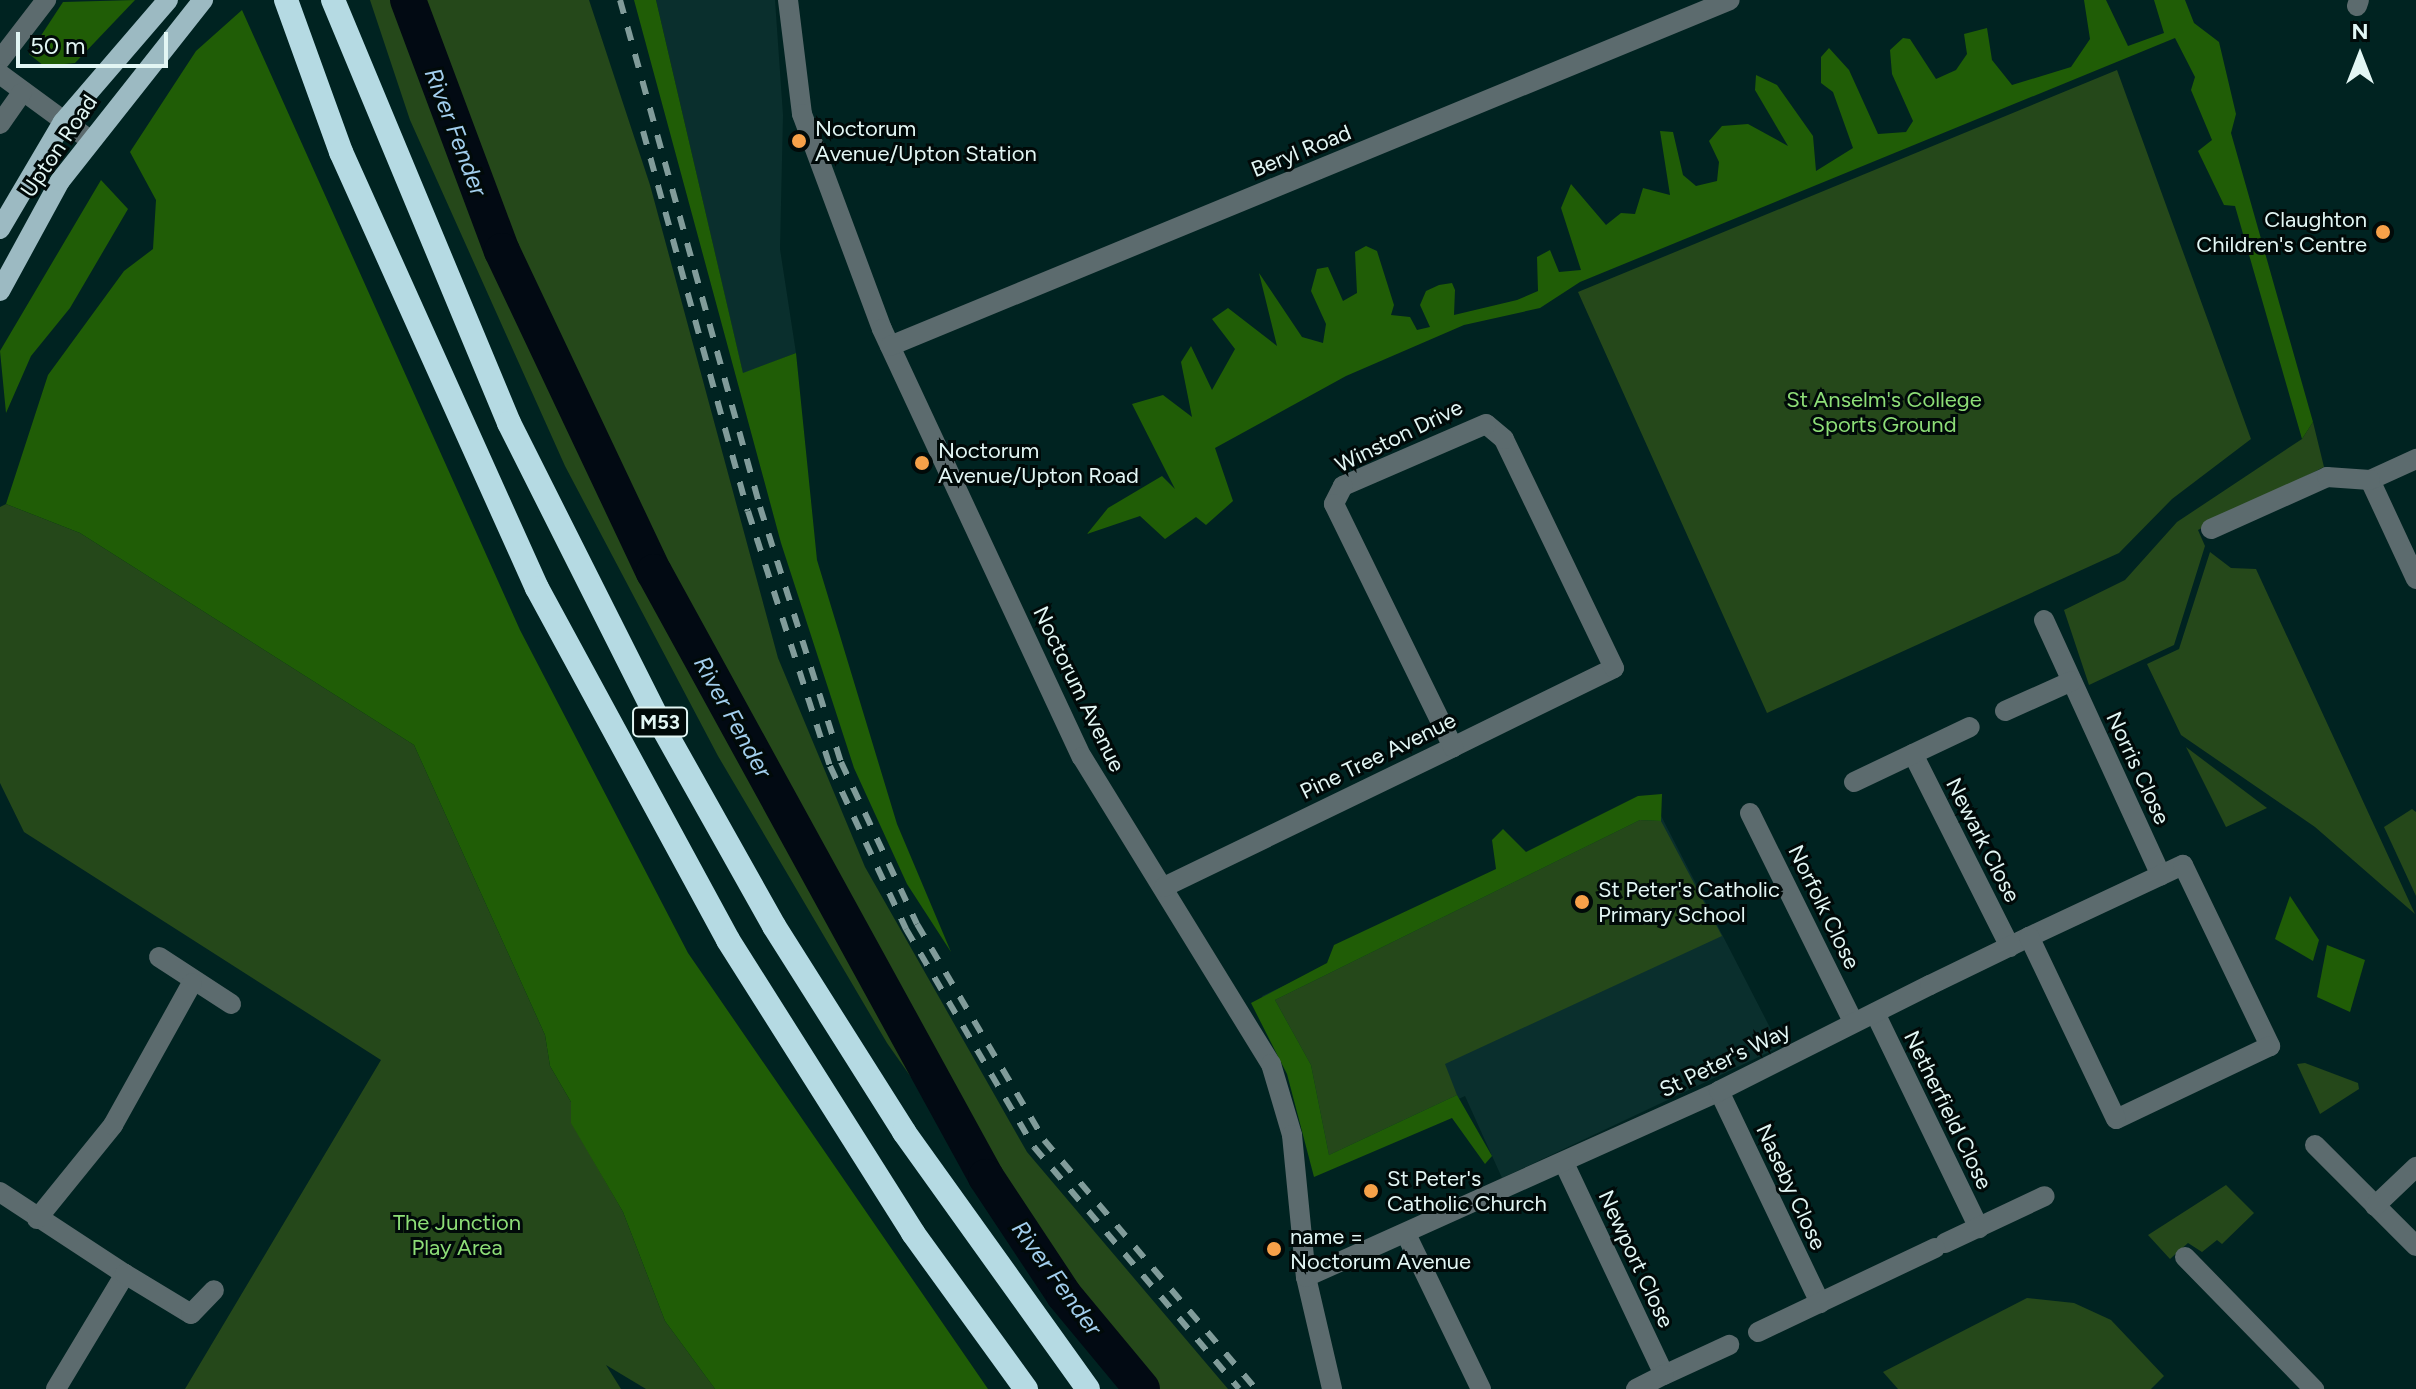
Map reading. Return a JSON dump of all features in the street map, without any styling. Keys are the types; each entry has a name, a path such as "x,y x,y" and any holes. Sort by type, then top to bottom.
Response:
{"highway":[{"name":"M53","path":"286,0 341,152 537,588 728,940 913,1233 1026,1389"},
{"name":"M53","path":"333,0 509,423 659,721 774,926 904,1132 1088,1389"}],"main road":[{"name":"Upton Road","path":"0,229 63,122 168,0"},
{"name":"Upton Road","path":"0,291 90,140 198,5"}],"street":[{"path":"0,60 46,0"},
{"name":"Noctorum Avenue","path":"788,0 802,114 890,346 1082,757 1271,1064 1292,1135 1306,1277 1332,1389"},
{"name":"Beryl Road","path":"890,346 1730,0"},
{"path":"0,74 90,140"},
{"path":"0,124 22,93"},
{"name":"Winston Drive","path":"1453,747 1334,510 1338,491 1362,477 1470,425 1493,427 1614,668"},
{"path":"2211,529 2327,477 2370,480 2416,459"},
{"path":"2370,480 2416,579"},
{"name":"Norris Close","path":"2044,620 2161,875"},
{"name":"Pine Tree Avenue","path":"1164,887 1614,668"},
{"path":"2005,711 2072,681"},
{"path":"1854,782 1970,727"},
{"name":"Newark Close","path":"1913,754 2010,947"},
{"name":"Norfolk Close","path":"1750,813 1854,1023"},
{"path":"2029,937 2116,1119 2270,1046 2183,865 2161,875"},
{"name":"St Peter's Way","path":"1306,1277 1407,1236 1719,1091 2161,875"},
{"path":"159,957 192,983 231,1004"},
{"path":"37,1219 113,1125 192,983"},
{"name":"Netherfield Close","path":"1875,1013 1979,1228"},
{"name":"Naseby Close","path":"1719,1091 1820,1303"},
{"path":"2315,1145 2416,1246"},
{"name":"Newport Close","path":"1564,1163 1664,1375"},
{"path":"2375,1206 2416,1167"},
{"path":"0,1192 37,1219 191,1314 214,1290"},
{"name":"Netherfield Close","path":"1820,1303 2045,1196"},
{"path":"1407,1236 1481,1389"},
{"path":"2185,1257 2314,1389"},
{"path":"56,1389 125,1274"},
{"path":"1758,1332 1820,1303"},
{"path":"1636,1389 1729,1345"}],"shaded area":[{"path":"656,0 775,0 783,115 780,249 796,353 743,374"},
{"name":"St Peter's Catholic Primary School","path":"1657,808 1780,1047 1502,1178 1465,1096 1322,1163 1262,996"}],"green space":[{"path":"135,0 75,63 44,66 29,54 63,2"},
{"path":"370,0 589,0 650,185 778,658 865,867 1027,1152 1228,1389 1130,1389 887,1043 718,756 565,466 410,120"},
{"path":"634,0 656,0 743,373 796,353 817,560 897,824 951,952 907,884 854,768 781,543"},
{"path":"2084,0 2106,0 2128,46 2164,33 2154,0 2185,0 2194,23 2219,42 2236,114 2231,133 2313,422 2302,439 2235,206 2224,205 2198,151 2212,140 2191,90 2195,77 2175,38 1580,282 1540,308 1464,325 1346,376 1215,448 1233,501 1206,525 1196,517 1165,539 1140,516 1087,534 1108,508 1162,476 1175,489 1132,404 1163,395 1192,417 1181,362 1191,346 1212,390 1235,349 1212,319 1228,308 1277,346 1259,273 1302,337 1323,343 1326,324 1311,291 1317,269 1328,267 1343,301 1357,293 1355,252 1366,246 1377,251 1394,305 1391,315 1410,317 1417,330 1430,327 1420,305 1426,291 1439,285 1452,283 1455,290 1454,315 1517,300 1538,291 1537,257 1550,250 1559,272 1581,270 1561,208 1571,184 1606,225 1621,213 1635,214 1643,188 1670,195 1660,131 1673,132 1683,175 1696,186 1717,181 1719,162 1709,141 1722,126 1748,124 1788,146 1755,90 1756,75 1777,85 1813,136 1816,171 1853,148 1833,92 1821,83 1821,57 1829,48 1849,70 1878,134 1906,132 1913,121 1892,74 1890,50 1903,38 1910,39 1936,79 1956,70 1967,54 1964,34 1987,28 1992,60 2012,85 2071,67 2090,39"},
{"path":"242,10 520,630 688,953 988,1389 715,1389 665,1321 623,1212 571,1123 571,1102 550,1066 545,1035 414,745 80,533 6,504 48,375 124,271 153,249 156,200 130,152 196,51"},
{"name":"St Anselm's College Sports Ground","path":"2117,70 2251,439 2172,499 2119,553 1767,713 1578,292"},
{"path":"101,180 128,209 70,308 31,356 6,413 0,351"},
{"path":"2313,422 2324,467 2198,530 2205,546 2174,645 2089,685 2064,610 2125,580 2177,522 2302,439"},
{"name":"The Junction Play Area","path":"6,504 80,533 414,745 545,1035 550,1066 571,1102 572,1123 623,1212 665,1321 715,1389 646,1389 606,1365 621,1389 185,1389 381,1060 24,832 0,783 0,507"},
{"path":"2210,552 2231,568 2256,569 2415,914 2315,827 2181,735 2147,664 2179,649"},
{"path":"2186,747 2267,808 2226,827"},
{"path":"1662,794 1661,821 1640,820 1275,1000 1311,1065 1329,1155 1457,1095 1492,1156 1485,1164 1452,1118 1314,1177 1287,1074 1251,1003 1327,963 1334,945 1496,869 1492,840 1503,829 1526,852 1638,796"},
{"path":"2412,809 2416,812 2416,896 2384,827"},
{"path":"1640,820 1661,821 1722,936 1445,1064 1457,1095 1329,1155 1311,1065 1275,1000"},
{"path":"2290,896 2319,940 2313,961 2275,939"},
{"path":"2327,945 2365,960 2350,1012 2317,997"},
{"path":"2305,1063 2358,1083 2359,1089 2320,1114 2297,1064"},
{"path":"2226,1185 2254,1213 2222,1244 2217,1240 2202,1252 2188,1243 2170,1259 2148,1235"},
{"path":"2027,1298 2074,1303 2111,1320 2164,1376 2151,1389 1898,1389 1883,1372"}],"waterway":[{"name":"River Fender","path":"408,0 502,251 654,572 986,1177 1064,1295 1142,1389"}],"railway":[{"path":"620,0 760,507 841,762 917,924 1044,1140 1256,1389"},
{"path":"643,131 748,511 830,766 906,929 1034,1147 1239,1389"}],"place":[{"name":"Noctorum Avenue/Upton Station","path":"799,141"},
{"name":"Claughton Children's Centre","path":"2383,232"},
{"name":"Noctorum Avenue/Upton Road","path":"922,463"},
{"name":"St Peter's Catholic Primary School","path":"1582,902"},
{"name":"St Peter's Catholic Church","path":"1371,1191"},
{"name":"name = Noctorum Avenue","path":"1274,1249"}]}
